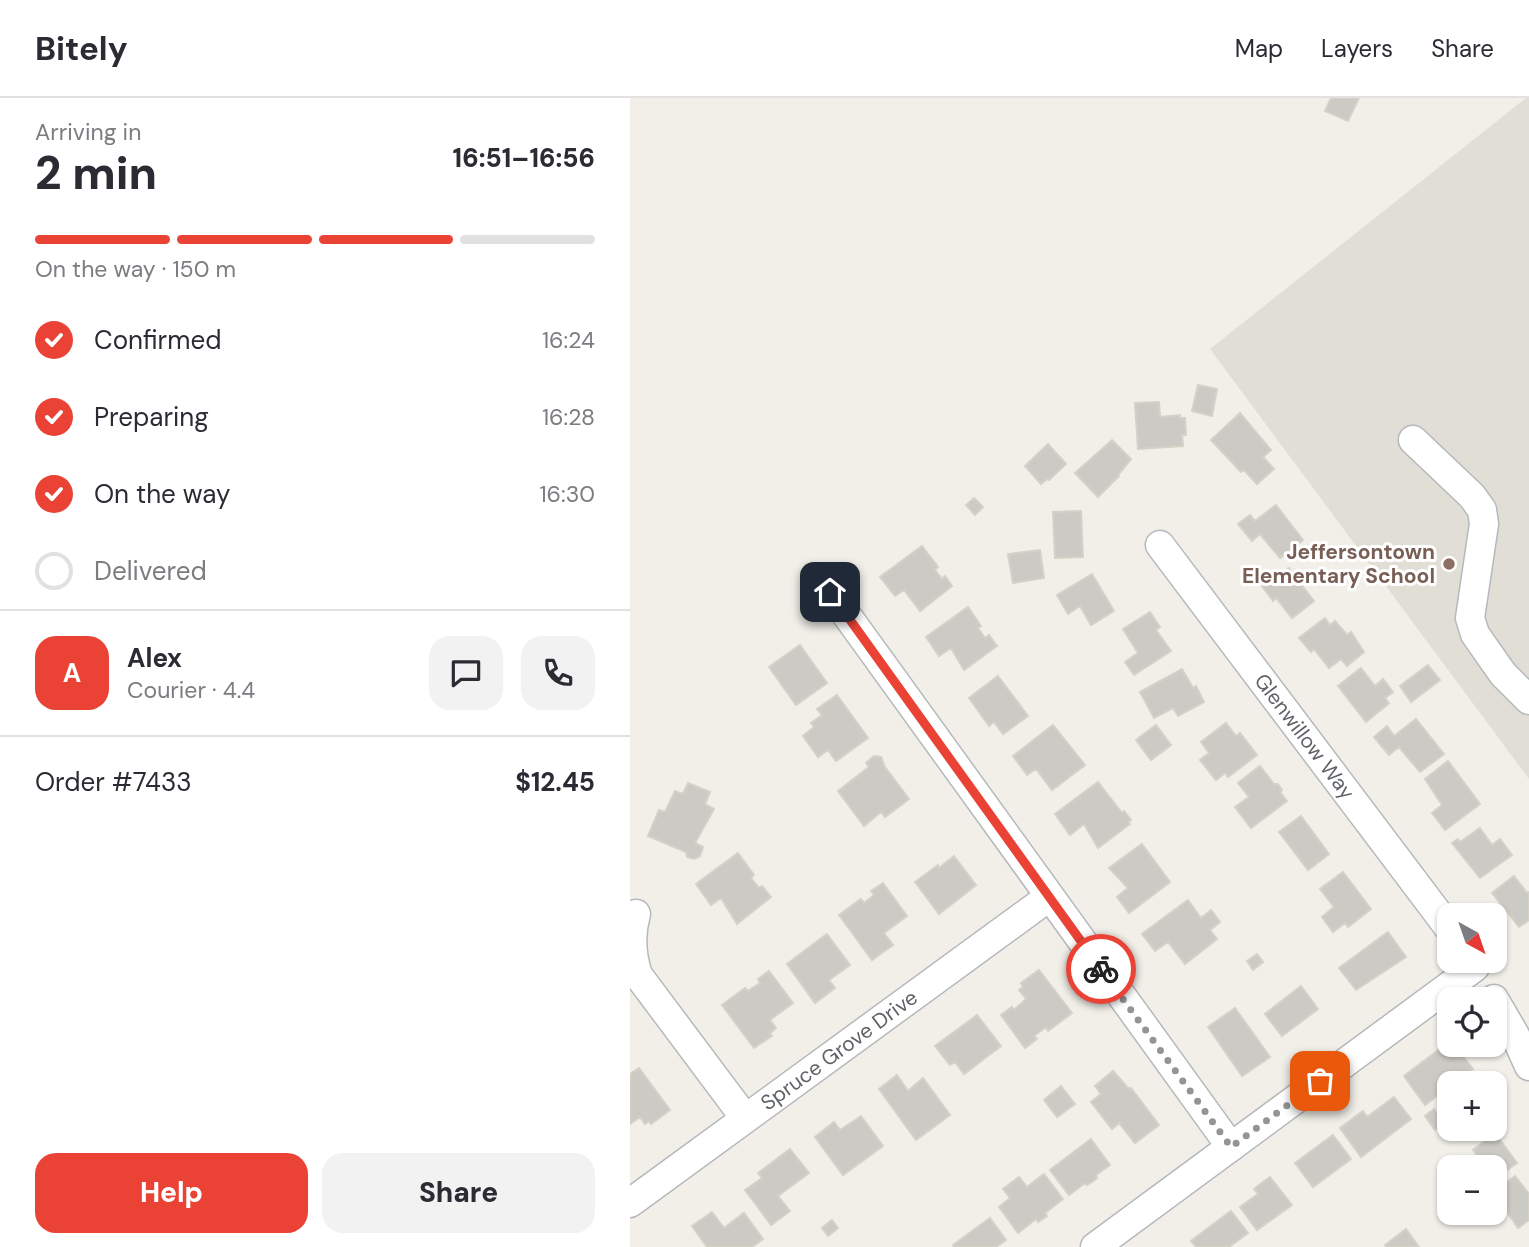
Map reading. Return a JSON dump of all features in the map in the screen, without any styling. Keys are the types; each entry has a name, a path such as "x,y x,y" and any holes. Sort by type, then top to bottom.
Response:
{"street":[{"path":"1413,440 1472,496 1482,510 1484,524 1470,618 1475,634 1503,674 1529,700"},
{"name":"Glenwillow Way","path":"1160,545 1437,912"},
{"path":"830,592 1231,1147"},
{"name":"Spruce Grove Drive","path":"630,1203 1049,897"},
{"path":"636,914 630,938 631,957 638,975 746,1118"},
{"path":"1095,1247 1461,973"},
{"path":"1507,1020 1529,1066"}],"shaded area":[{"name":"Jeffersontown Elementary School","path":"1529,98 1529,779 1210,349"}],"building":[{"path":"1331,98 1359,98 1348,121 1325,111"},
{"path":"1198,385 1217,389 1212,416 1192,411"},
{"path":"1159,402 1160,417 1180,415 1180,418 1185,418 1186,435 1182,435 1183,446 1138,449 1135,403"},
{"path":"1240,413 1271,450 1263,457 1274,469 1257,484 1244,470 1241,472 1211,440"},
{"path":"1112,440 1131,459 1098,497 1075,473"},
{"path":"1048,444 1066,464 1041,484 1025,466"},
{"path":"974,498 983,507 975,515 966,505"},
{"path":"1276,505 1303,540 1280,558 1260,534 1252,541 1238,524 1250,515 1255,521"},
{"path":"1081,511 1083,557 1055,558 1053,512"},
{"path":"922,546 938,567 935,570 942,579 945,576 952,586 920,611 904,590 895,596 880,577"},
{"path":"1040,550 1044,578 1013,583 1008,554"},
{"path":"1289,568 1296,578 1300,578 1300,583 1314,601 1292,618 1276,598 1273,601 1262,586"},
{"path":"1092,574 1114,611 1091,625 1080,606 1068,614 1057,595"},
{"path":"968,607 981,626 978,628 985,638 989,635 997,646 964,670 951,648 939,656 926,637"},
{"path":"1150,612 1160,627 1156,630 1171,651 1134,675 1125,662 1138,653 1123,629"},
{"path":"1325,618 1330,625 1335,621 1347,635 1351,632 1364,652 1347,666 1341,659 1329,668 1314,649 1311,652 1299,638"},
{"path":"800,645 827,683 796,705 769,667"},
{"path":"1428,665 1440,680 1411,702 1400,686"},
{"path":"1361,668 1375,686 1383,679 1393,692 1385,698 1389,703 1366,722 1338,686"},
{"path":"1182,669 1193,688 1196,686 1204,702 1178,716 1173,708 1154,718 1140,692"},
{"path":"998,676 1028,716 1003,734 994,722 989,726 969,698"},
{"path":"837,695 868,738 836,761 828,750 818,757 803,736 814,727 811,723 822,715 817,709"},
{"path":"1416,719 1444,754 1420,772 1399,747 1389,755 1374,737 1387,726 1394,736"},
{"path":"1226,723 1236,736 1240,733 1257,755 1228,777 1225,773 1216,780 1200,760 1209,753 1201,742"},
{"path":"1053,725 1085,765 1052,790 1036,769 1027,775 1013,756"},
{"path":"1156,725 1171,745 1151,760 1136,740"},
{"path":"874,756 881,757 885,767 909,799 885,817 881,812 864,826 838,791 869,767 866,763"},
{"path":"1448,761 1480,804 1445,830 1432,813 1442,805 1425,779"},
{"path":"1260,766 1274,784 1278,784 1287,801 1251,828 1235,807 1249,797 1238,783"},
{"path":"1098,782 1122,813 1124,811 1131,820 1128,822 1130,824 1098,848 1084,824 1070,835 1055,814"},
{"path":"688,783 710,792 705,804 714,809 695,843 703,847 700,856 694,859 687,857 686,852 648,836 659,810 665,812 675,791 683,794"},
{"path":"1301,816 1329,854 1308,870 1279,832"},
{"path":"1480,828 1492,845 1500,839 1512,855 1480,878 1452,843 1458,839 1460,842"},
{"path":"1142,844 1170,882 1129,913 1117,897 1128,888 1109,868"},
{"path":"738,853 754,875 751,878 771,897 737,924 721,898 711,905 696,884"},
{"path":"954,856 976,885 939,914 915,882"},
{"path":"1343,872 1371,909 1348,927 1345,923 1333,932 1322,917 1334,907 1320,889"},
{"path":"1514,876 1527,893 1529,892 1529,920 1519,927 1507,912 1507,903 1500,903 1492,893"},
{"path":"883,883 907,916 884,933 893,945 872,960 839,915 861,899 864,903 874,895 871,891"},
{"path":"1188,900 1201,918 1211,910 1220,922 1210,930 1217,939 1185,964 1168,942 1155,951 1142,934"},
{"path":"1388,932 1406,957 1356,990 1339,968"},
{"path":"827,934 850,965 829,980 835,988 815,1003 787,964"},
{"path":"1257,954 1263,962 1253,970 1247,961"},
{"path":"1039,970 1072,1013 1048,1031 1046,1027 1034,1036 1037,1039 1025,1048 1001,1015 1012,1007 1014,1010 1026,999 1019,990 1023,987 1021,983"},
{"path":"769,971 793,1003 770,1020 776,1028 770,1033 772,1036 754,1048 722,1005 745,988 748,991 760,983 758,979"},
{"path":"1301,986 1318,1009 1282,1036 1265,1014"},
{"path":"1235,1008 1270,1057 1242,1076 1208,1027"},
{"path":"977,1015 1001,1046 964,1074 955,1062 950,1065 935,1046"},
{"path":"1437,1051 1437,1057 1464,1057 1473,1069 1437,1071 1437,1096 1425,1105 1404,1076"},
{"path":"639,1068 670,1110 651,1124 649,1121 645,1124 640,1117 630,1124 630,1074"},
{"path":"1113,1071 1129,1089 1131,1088 1159,1125 1135,1143 1119,1123 1112,1129 1091,1102 1101,1094 1095,1086"},
{"path":"897,1075 908,1091 923,1078 950,1115 916,1140 879,1089"},
{"path":"1061,1086 1075,1104 1057,1117 1044,1100"},
{"path":"1394,1097 1411,1119 1361,1157 1340,1128 1363,1111 1367,1117"},
{"path":"1434,1109 1437,1114 1437,1129 1435,1130 1425,1116"},
{"path":"861,1116 883,1146 843,1175 815,1137 834,1122 840,1130"},
{"path":"1333,1135 1351,1159 1313,1187 1295,1163"},
{"path":"1091,1139 1110,1165 1096,1175 1097,1178 1092,1182 1087,1185 1085,1183 1069,1195 1050,1170"},
{"path":"1485,1141 1501,1141 1517,1163 1507,1170 1507,1155 1477,1155 1473,1150"},
{"path":"790,1149 809,1173 778,1196 790,1211 771,1225 745,1190 762,1178 758,1173"},
{"path":"1044,1174 1063,1199 1045,1213 1047,1216 1038,1222 1036,1219 1018,1233 999,1207 1010,1198 1003,1189 1019,1177 1027,1187"},
{"path":"1515,1176 1529,1194 1529,1220 1518,1228 1507,1212 1507,1182"},
{"path":"1270,1177 1292,1205 1257,1230 1240,1207 1258,1194 1254,1189"},
{"path":"1231,1211 1248,1233 1229,1247 1196,1247 1191,1241"},
{"path":"712,1212 724,1228 744,1213 763,1239 752,1247 707,1247 692,1226"},
{"path":"990,1218 1006,1240 996,1247 954,1247 953,1245"},
{"path":"832,1220 838,1228 828,1236 822,1228"},
{"path":"1406,1229 1419,1247 1385,1245"}],"way so far":[{"path":"1101,969 1231,1147 1320,1081"}],"place":[{"name":"Jeffersontown Elementary School","path":"1449,564"}],"route":[{"path":"830,592 1101,969"}]}
